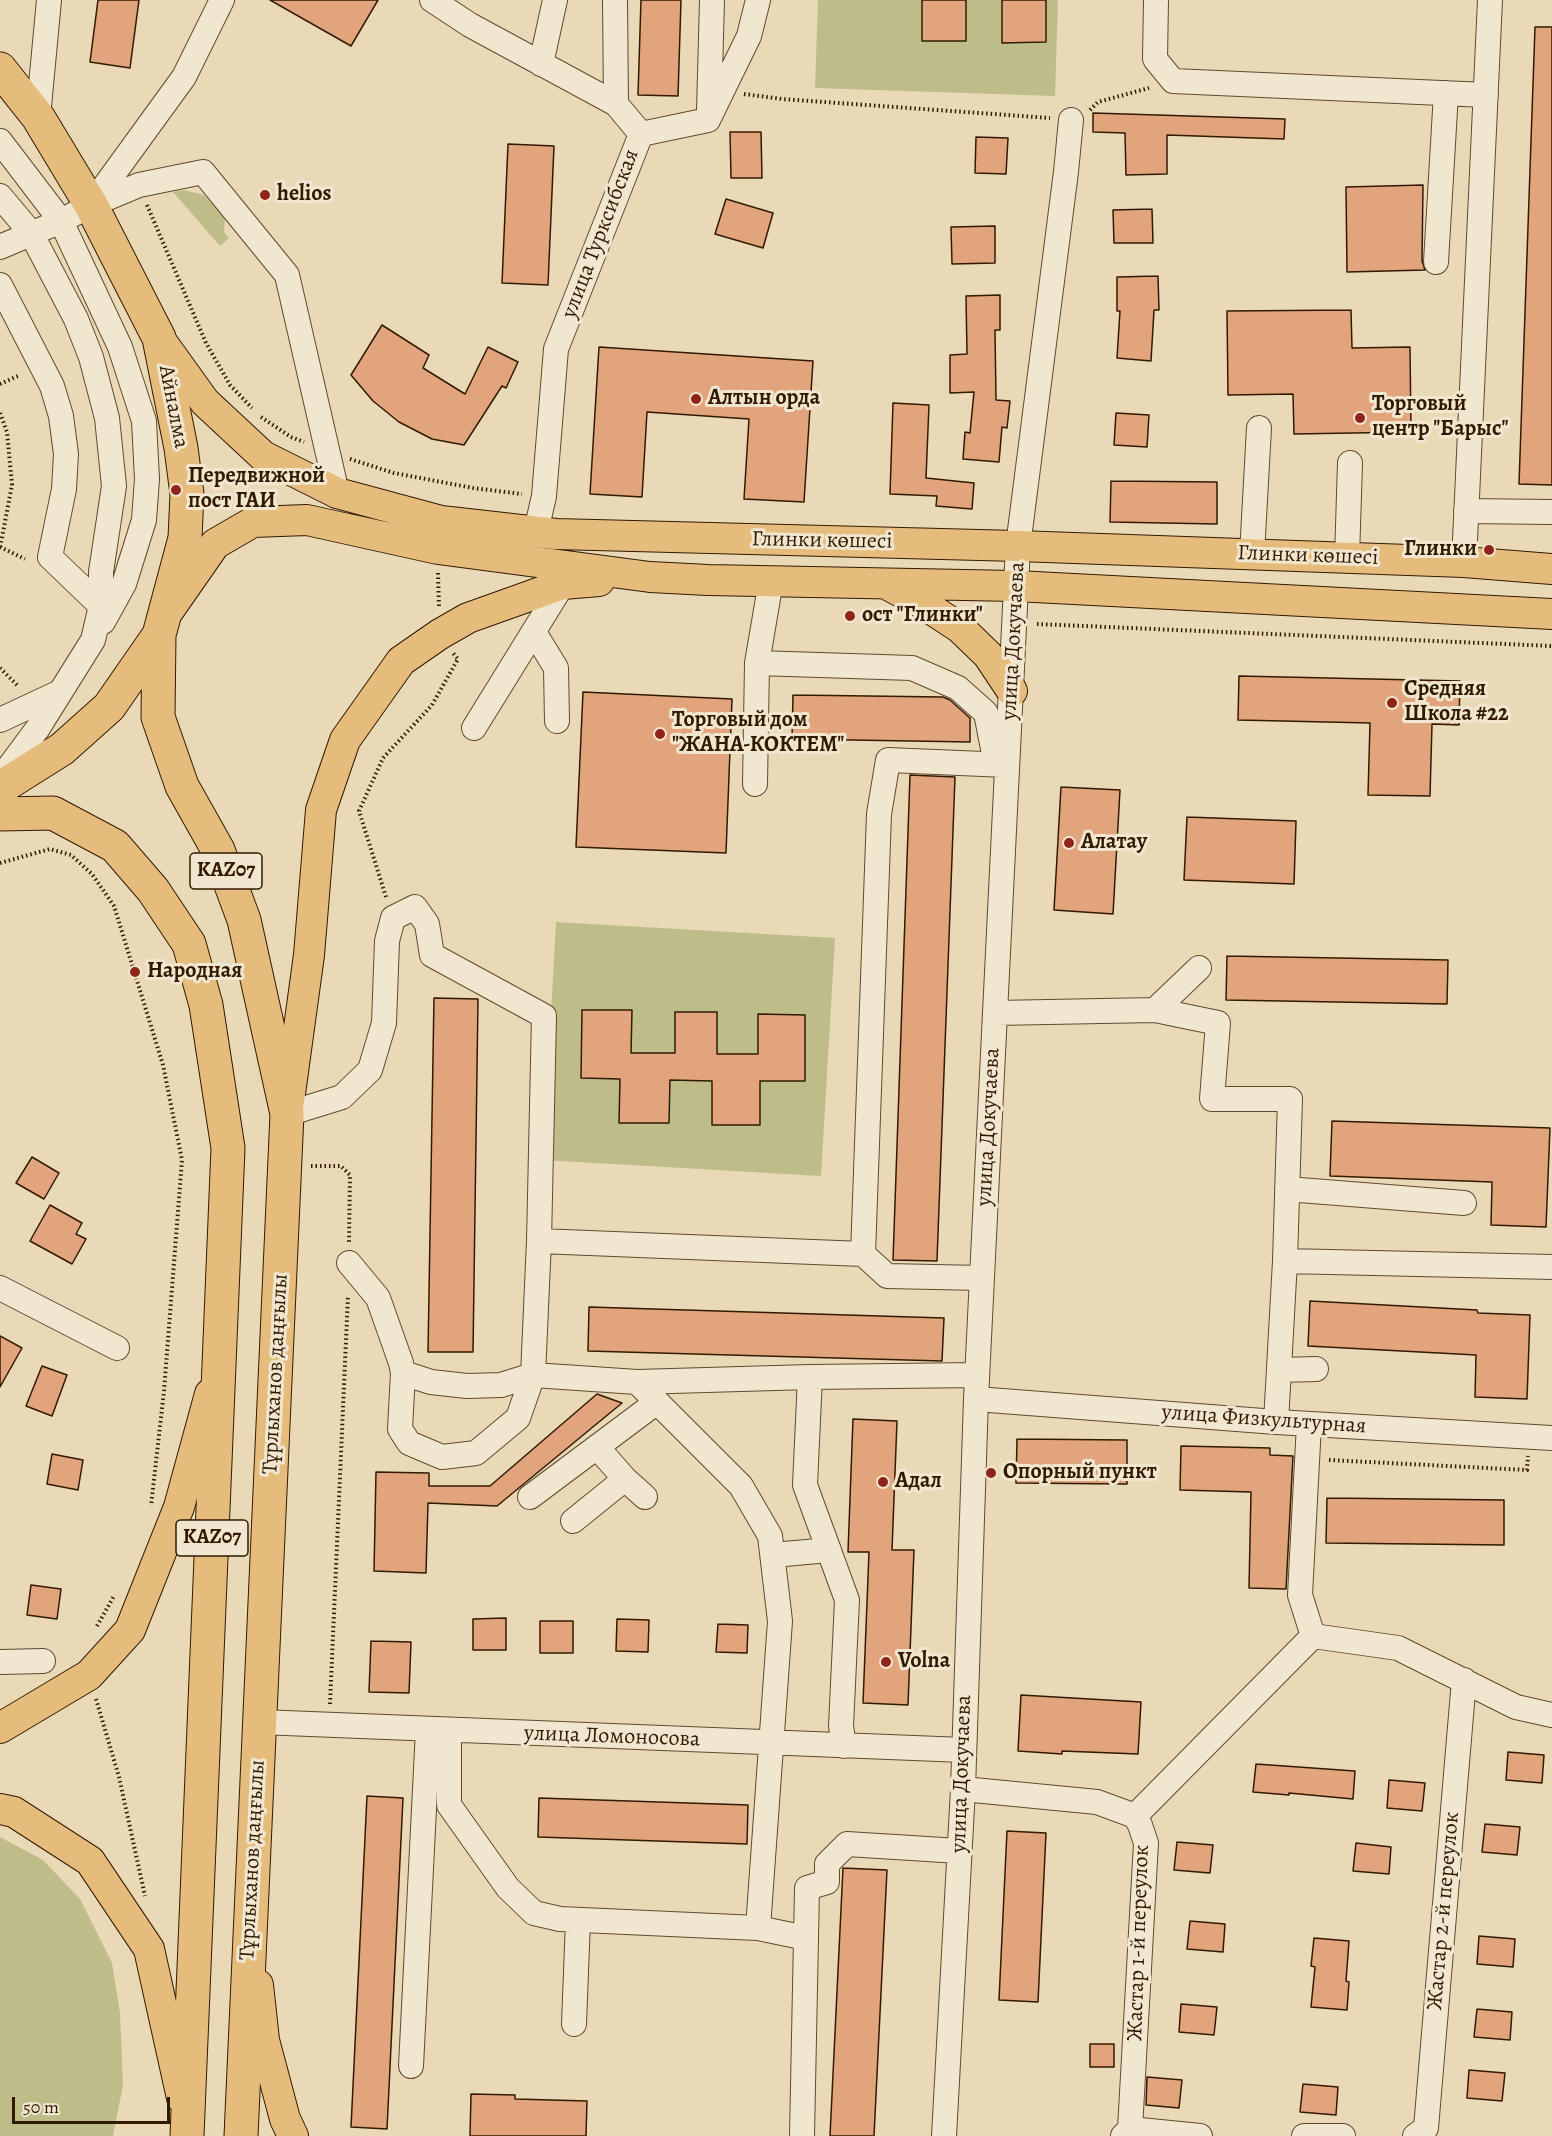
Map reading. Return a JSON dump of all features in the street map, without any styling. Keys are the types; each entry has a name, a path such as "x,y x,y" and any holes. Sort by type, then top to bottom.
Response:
{"highway":[{"name":"Айналма","path":"0,69 38,117 91,205 159,338 181,448 187,494 184,538 162,625 109,707 62,749 0,788"},
{"name":"Тұрлыханов даңғылы","path":"162,625 158,717 182,786 218,850 244,920 287,1114 240,2136"},
{"name":"KAZ07","path":"0,814 53,813 115,846 153,890 189,944 206,1005 228,1148 187,2129"}],"main road":[{"name":"Глинки көшесі","path":"159,338 205,402 264,456 337,493 441,521 568,534 1252,554 1464,562 1552,569"},
{"name":"Глинки көшесі","path":"162,625 215,544 254,522 307,520 438,549 650,577 1016,586 1552,614"},
{"path":"287,1114 309,955 321,810 345,740 401,662 440,634 468,618 563,584 650,577"},
{"path":"884,583 925,605 960,628 988,655 1012,691"},
{"path":"0,1728 89,1675 130,1630 179,1507 219,1362"},
{"path":"0,1809 14,1812 90,1861 149,1949 187,2129"},
{"path":"250,1916 264,2040 285,2119 293,2136"}],"street":[{"path":"38,117 49,0"},
{"path":"91,205 184,77 222,0"},
{"path":"432,0 471,26 616,104 641,134"},
{"path":"541,64 555,0"},
{"path":"615,0 616,104"},
{"path":"708,120 712,0"},
{"path":"708,120 749,36 758,0"},
{"path":"1156,0 1155,59 1173,81 1486,95"},
{"path":"1464,562 1490,0"},
{"path":"1437,262 1446,93"},
{"name":"улица Турксибская","path":"536,531 544,496 556,349 641,134 708,120"},
{"name":"улица Докучаева","path":"944,2136 963,1789 976,1399 995,1013 1002,764 1012,691 1018,546 1071,120"},
{"path":"0,141 61,221 120,347 144,421 147,479 144,520 124,584 93,640 38,728 0,779"},
{"path":"0,247 139,185 203,171 287,275 337,493"},
{"path":"0,196 31,233 76,319 91,357 107,418 114,486 100,572 101,606 93,640"},
{"path":"0,285 52,386 61,416 66,454 64,489 50,557 101,606"},
{"path":"1252,554 1259,428"},
{"path":"1347,558 1350,463"},
{"path":"1466,511 1552,512"},
{"path":"755,784 757,663 771,581"},
{"path":"474,728 563,584"},
{"path":"534,632 556,668 557,721"},
{"path":"757,663 912,668 958,688 986,712 1002,764 888,760 879,814 863,1254"},
{"path":"0,720 58,693"},
{"path":"287,1114 342,1097 370,1070 384,1023 387,941 393,918 415,907 427,924 432,955 544,1016 539,1241 533,1375 518,1418 476,1453 441,1457 409,1443 400,1429 403,1373 401,1362 378,1298 349,1263"},
{"path":"1155,1010 1199,968"},
{"path":"995,1013 1155,1010 1218,1023 1212,1099 1290,1099 1285,1261 1276,1422"},
{"path":"1287,1189 1464,1203"},
{"path":"539,1241 863,1254 887,1276 982,1278"},
{"path":"1285,1261 1552,1267"},
{"path":"0,1288 117,1348"},
{"path":"1279,1370 1316,1369"},
{"path":"403,1373 431,1382 467,1386 501,1385 533,1375 637,1382 977,1375"},
{"path":"810,1377 805,1485 847,1600 841,1726 844,1746"},
{"path":"637,1382 741,1486 770,1536 780,1621 758,1928"},
{"name":"улица Физкультурная","path":"976,1399 1276,1422 1540,1438"},
{"path":"531,1497 657,1402"},
{"path":"1310,1424 1300,1595 1313,1636"},
{"path":"597,1447 625,1479 645,1497"},
{"path":"573,1521 625,1479"},
{"path":"773,1555 829,1550"},
{"path":"1313,1636 1398,1648 1516,1707 1552,1715"},
{"path":"1135,1816 1313,1636"},
{"path":"0,1662 43,1661"},
{"name":"Жастар 2-й переулок","path":"1415,2136 1426,2128 1464,1680"},
{"name":"улица Ломоносова","path":"260,1722 964,1750"},
{"path":"438,1730 449,1805 508,1888 534,1913 560,1919 758,1928 806,1938"},
{"path":"411,2066 438,1730"},
{"name":"Жастар 1-й переулок","path":"963,1789 1097,1802 1135,1816 1146,1843 1127,2132"},
{"path":"802,2136 807,1888 827,1882 827,1864 847,1844 959,1851"},
{"path":"574,2024 578,1920"},
{"path":"1127,2132 1200,2136"},
{"path":"1304,2136 1343,2136"}],"path":[{"path":"722,92 782,99 1071,120 1083,117 1098,102 1173,81"},
{"path":"0,384 18,376"},
{"path":"0,413 7,432 12,485 0,548 25,559"},
{"path":"393,918 359,811 383,758 432,705 458,659 440,634 438,549"},
{"path":"1037,624 1552,646"},
{"path":"0,863 50,849 71,855 93,874 114,906 163,1065 182,1160 164,1391 150,1513"},
{"path":"285,1166 340,1166 350,1175 349,1263 329,1726"},
{"path":"1308,1459 1527,1470 1540,1438"},
{"path":"96,1628 119,1588"},
{"path":"89,1675 119,1777 145,1897"}],"shaded area":[{"path":"818,0 1058,0 1055,96 815,88"},
{"path":"184,190 204,195 225,218 224,232 229,238 220,246 173,192"},
{"path":"556,922 835,938 821,1176 543,1160"},
{"path":"0,1837 43,1860 80,1899 112,1963 120,2013 123,2085 113,2136 0,2136"}],"building":[{"path":"98,0 139,0 130,68 90,62"},
{"path":"270,0 378,0 351,46"},
{"path":"641,0 681,0 678,96 638,95"},
{"path":"922,0 966,0 966,41 922,41"},
{"path":"1002,0 1046,0 1046,42 1002,43"},
{"path":"1535,27 1552,27 1552,485 1519,484"},
{"path":"1093,113 1285,119 1284,139 1167,135 1167,174 1126,175 1125,133 1093,132"},
{"path":"730,132 761,132 762,178 731,178"},
{"path":"976,137 1008,138 1006,174 975,173"},
{"path":"508,144 554,146 548,285 502,283"},
{"path":"1423,185 1422,261 1425,270 1347,272 1346,187"},
{"path":"726,199 773,213 763,248 715,234"},
{"path":"1152,209 1153,243 1114,243 1113,210"},
{"path":"995,226 995,263 952,264 951,227"},
{"path":"1158,276 1159,310 1154,310 1151,361 1117,358 1120,311 1117,311 1117,277"},
{"path":"1000,295 1000,330 995,330 996,400 1010,401 1007,428 1002,427 999,462 963,459 965,432 970,433 974,392 950,393 950,355 967,354 966,296"},
{"path":"1351,310 1352,348 1410,347 1411,432 1294,434 1293,394 1228,395 1227,311"},
{"path":"382,325 429,355 423,368 465,394 488,347 518,362 506,388 502,386 464,445 432,439 399,422 373,401 351,375"},
{"path":"599,347 813,361 804,502 744,499 749,419 647,412 642,497 590,494"},
{"path":"893,403 929,405 926,478 974,483 972,509 936,506 937,496 890,494"},
{"path":"1116,413 1149,415 1147,447 1114,445"},
{"path":"1111,481 1217,482 1217,524 1110,522"},
{"path":"1239,676 1460,681 1459,725 1432,724 1430,796 1368,795 1370,723 1238,720"},
{"path":"583,692 732,699 726,853 576,847"},
{"path":"793,695 943,697 950,700 970,718 970,742 792,739"},
{"path":"910,775 955,777 937,1261 893,1260"},
{"path":"1061,787 1120,790 1113,914 1054,910"},
{"path":"1187,817 1296,821 1294,884 1184,880"},
{"path":"1227,956 1448,960 1447,1004 1226,1000"},
{"path":"434,998 478,999 473,1352 428,1352"},
{"path":"582,1010 632,1010 631,1053 675,1053 675,1012 717,1012 717,1054 758,1054 758,1014 805,1015 805,1081 760,1081 760,1125 712,1125 712,1081 670,1080 669,1123 619,1123 620,1079 581,1078"},
{"path":"1332,1121 1550,1128 1546,1227 1491,1225 1492,1182 1330,1176"},
{"path":"32,1157 59,1173 44,1199 16,1183"},
{"path":"50,1205 82,1223 76,1234 86,1239 72,1264 30,1241"},
{"path":"1310,1301 1530,1315 1527,1399 1475,1397 1476,1355 1308,1346"},
{"path":"589,1307 944,1318 942,1361 588,1351"},
{"path":"0,1336 22,1348 0,1387"},
{"path":"42,1366 67,1375 52,1416 26,1406"},
{"path":"597,1394 622,1403 497,1506 428,1503 426,1573 374,1571 376,1472 429,1473 429,1486 490,1486"},
{"path":"853,1419 897,1421 892,1550 914,1550 908,1705 863,1703 869,1552 848,1552"},
{"path":"1017,1439 1127,1440 1127,1484 1016,1483"},
{"path":"1181,1446 1270,1448 1270,1455 1293,1456 1286,1589 1249,1588 1251,1492 1180,1490"},
{"path":"52,1454 83,1460 78,1490 47,1484"},
{"path":"1327,1498 1504,1500 1504,1545 1326,1543"},
{"path":"31,1585 61,1589 57,1619 27,1615"},
{"path":"506,1618 506,1650 473,1650 473,1619"},
{"path":"617,1619 649,1620 648,1652 616,1651"},
{"path":"540,1621 573,1621 573,1653 540,1653"},
{"path":"718,1624 748,1625 747,1653 716,1652"},
{"path":"371,1641 411,1642 409,1693 369,1692"},
{"path":"1021,1695 1141,1702 1138,1754 1062,1751 1062,1754 1018,1751"},
{"path":"1508,1752 1544,1755 1542,1783 1506,1780"},
{"path":"1256,1764 1355,1771 1353,1799 1253,1792"},
{"path":"1389,1780 1425,1783 1422,1811 1387,1808"},
{"path":"367,1796 403,1798 387,2129 351,2127"},
{"path":"539,1798 748,1805 747,1844 538,1837"},
{"path":"1485,1824 1520,1827 1517,1855 1482,1852"},
{"path":"1007,1831 1046,1833 1038,2002 999,2000"},
{"path":"1177,1842 1213,1845 1210,1873 1174,1870"},
{"path":"1356,1843 1391,1847 1389,1874 1353,1871"},
{"path":"843,1868 887,1870 874,2136 830,2136"},
{"path":"1190,1921 1225,1924 1223,1952 1187,1949"},
{"path":"1479,1936 1515,1939 1513,1967 1477,1964"},
{"path":"1314,1938 1349,1941 1346,1981 1349,1982 1347,2010 1311,2007 1315,1967 1311,1966"},
{"path":"1181,2004 1217,2007 1214,2035 1179,2032"},
{"path":"1477,2009 1512,2012 1510,2040 1474,2037"},
{"path":"1090,2044 1114,2044 1114,2067 1090,2067"},
{"path":"1469,2070 1505,2073 1502,2101 1467,2098"},
{"path":"1147,2077 1182,2080 1179,2108 1146,2105"},
{"path":"1303,2084 1338,2087 1336,2115 1300,2112"},
{"path":"471,2094 515,2095 515,2099 587,2101 586,2136 470,2136"}],"place":[{"name":"helios","path":"265,195"},
{"name":"Алтын орда","path":"696,399"},
{"name":"Торговый центр \"Барыс\"","path":"1360,418"},
{"name":"Передвижной пост ГАИ","path":"176,490"},
{"name":"Глинки","path":"1489,550"},
{"name":"ост \"Глинки\"","path":"850,616"},
{"name":"Средняя Школа #22","path":"1392,703"},
{"name":"Торговый дом \"ЖАНА-КОКТЕМ\"","path":"660,734"},
{"name":"Алатау","path":"1069,843"},
{"name":"Народная","path":"135,972"},
{"name":"Опорный пункт","path":"991,1473"},
{"name":"Адал","path":"883,1482"},
{"name":"Volna","path":"886,1662"}]}
